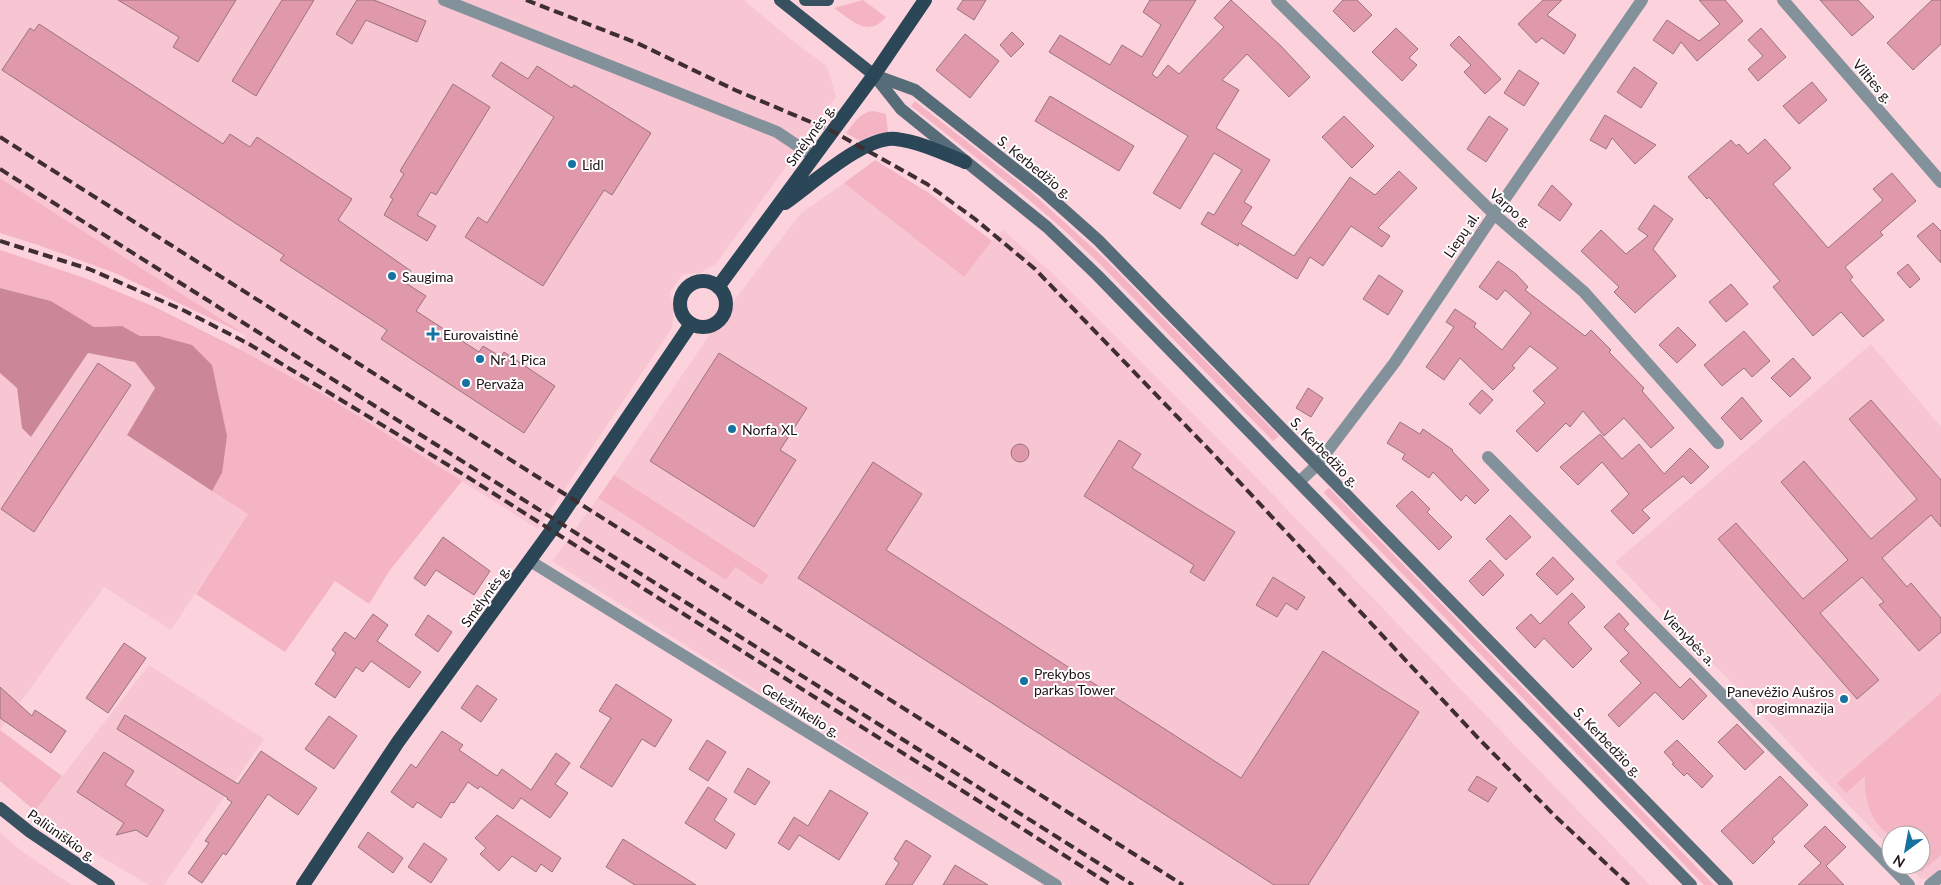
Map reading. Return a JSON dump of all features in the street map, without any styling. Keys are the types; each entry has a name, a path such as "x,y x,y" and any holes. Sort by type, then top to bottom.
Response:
{"highway":[{"name":"Smėlynės g.","path":"718,287 874,75 926,0"},
{"path":"776,210 845,157 884,139 895,138 919,143 966,162"},
{"path":"699,282 706,282 718,287 725,297 726,310 720,320 703,327 691,324 682,314 680,307 683,294 692,284 699,282"},
{"name":"Smėlynės g.","path":"303,885 398,742 530,562 691,324"}],"main road":[{"name":"S. Kerbedžio g.","path":"780,0 874,75 901,109 1047,227 1097,274 1691,885"},
{"path":"805,0 828,0"},
{"name":"S. Kerbedžio g.","path":"874,75 915,90 1050,198 1098,240 1727,885"},
{"name":"Paliūniškio g.","path":"0,808 37,837 109,885"}],"street":[{"path":"444,0 777,132 813,156"},
{"name":"Varpo g.","path":"1277,0 1494,214 1584,292 1718,443"},
{"name":"Liepų al.","path":"1299,482 1317,465 1395,362 1494,214 1642,0"},
{"name":"Vilties g.","path":"1783,0 1941,182"},
{"name":"Vienybės a.","path":"1488,457 1909,885"},
{"name":"Geležinkelio g.","path":"530,562 1035,880 1056,885"},
{"path":"1930,885 1941,876"}],"shaded area":[{"path":"0,0 744,0 789,38 827,66 836,97 716,264 700,273 683,274 670,292 674,310 672,328 538,529 326,396 239,349 246,335 0,178"},
{"path":"863,0 886,17 873,26 866,27 859,25 834,8"},
{"path":"915,101 1031,192 1104,258 1279,436 1273,441 1100,264 1027,198 911,106"},
{"path":"873,111 886,114 888,132 872,135 860,141 846,133 860,116"},
{"path":"875,160 929,193 992,241 964,277 844,183"},
{"path":"0,178 246,335 115,273 0,233"},
{"path":"844,183 964,277 1003,230 1050,271 1253,474 1650,885 1066,885 552,561 598,498 726,580 735,567 763,585 768,575 614,475 723,315 800,214"},
{"path":"0,250 85,278 155,307 239,349 326,396 462,481 390,570 369,604 335,581 285,652 196,594 248,514 212,491 222,473 159,336 140,336 122,326 94,327 51,301 0,288"},
{"path":"0,288 51,301 94,327 122,326 140,336 159,336 192,345 212,365 227,436 222,473 212,491 127,435 155,388 135,362 88,353 31,437 22,428 17,388 0,373"},
{"name":"Panevėžio Aušros progimnazija","path":"1871,344 1941,427 1941,868 1929,878 1921,879 1917,875 1931,875 1931,825 1881,825 1881,839 1615,562"},
{"path":"88,353 135,362 155,388 127,435 248,514 171,630 104,587 0,730 0,373 17,388 22,427 31,437"},
{"path":"614,475 769,575 762,585 735,567 726,580 598,498"},
{"path":"1328,488 1714,885 1704,885 1325,494 1324,492"},
{"path":"149,665 264,739 164,885 149,885 89,850 35,811"},
{"path":"1941,693 1941,855 1931,864 1931,825 1881,825 1881,828 1870,810 1866,794 1865,776 1846,793 1837,783"},
{"path":"0,730 62,776 35,811 0,781"},
{"path":"0,833 23,852 72,885 0,885"}],"building":[{"path":"118,0 236,0 198,62 173,47 179,37"},
{"path":"282,0 314,0 256,96 232,81"},
{"path":"357,0 374,0 426,21 417,42 366,20 352,44 336,34"},
{"path":"963,0 986,0 974,20 957,9"},
{"path":"1150,0 1196,0 1152,74 1157,78 1168,65 1179,74 1224,27 1214,18 1231,0 1281,46 1310,77 1289,97 1247,54 1222,80 1239,90 1216,128 1270,160 1244,202 1252,207 1241,224 1294,256 1350,177 1375,195 1399,171 1417,188 1378,228 1390,236 1382,247 1351,226 1323,266 1310,257 1297,279 1239,243 1238,246 1201,224 1208,212 1214,215 1242,170 1214,153 1180,209 1153,193 1188,136 1049,52 1060,35 1110,65 1122,45 1142,57 1161,25 1143,12"},
{"path":"1343,0 1357,0 1372,15 1354,32 1333,11"},
{"path":"1543,0 1562,0 1547,15 1576,35 1564,54 1542,38 1536,43 1518,24"},
{"path":"1699,0 1725,0 1743,21 1697,61 1681,42 1673,54 1653,40 1667,20 1699,41 1720,24"},
{"path":"1820,0 1858,0 1874,17 1852,36"},
{"path":"1932,0 1941,0 1941,44 1913,70 1887,43"},
{"path":"39,24 223,144 230,134 250,147 257,137 352,199 338,220 411,271 404,282 426,296 416,311 479,352 483,346 501,357 504,352 555,386 524,433 381,339 387,330 280,260 284,255 2,70 30,28 34,31"},
{"path":"1396,28 1418,49 1409,58 1417,65 1402,81 1372,52"},
{"path":"1761,28 1786,57 1758,81 1748,69 1763,56 1748,40"},
{"path":"1012,32 1024,44 1011,57 1000,45"},
{"path":"965,34 999,61 970,98 936,70"},
{"path":"1459,36 1501,79 1485,94 1464,72 1471,65 1450,45"},
{"name":"Lidl","path":"501,62 528,79 537,66 572,88 574,85 651,133 612,195 604,190 543,286 465,237 478,217 487,223 554,117 492,76"},
{"path":"1634,67 1657,83 1641,108 1617,92"},
{"path":"1519,70 1539,83 1524,106 1504,93"},
{"path":"1812,82 1827,100 1799,124 1783,106"},
{"path":"453,84 490,107 436,195 431,192 417,215 436,226 427,241 384,215 393,199 390,197 404,174 400,171"},
{"path":"1050,96 1134,146 1119,171 1035,121"},
{"path":"1605,115 1656,145 1635,164 1612,138 1606,149 1590,140"},
{"path":"1344,116 1374,146 1352,168 1322,137"},
{"path":"1489,116 1508,129 1486,162 1467,149"},
{"path":"1765,139 1791,168 1773,184 1828,248 1883,200 1873,189 1892,173 1916,201 1880,232 1883,235 1845,267 1853,277 1850,280 1884,320 1863,337 1841,312 1813,336 1773,287 1780,281 1709,197 1707,199 1688,177 1731,140 1736,146 1739,144 1748,154"},
{"path":"1552,185 1572,204 1560,221 1538,205"},
{"path":"1654,205 1673,219 1653,249 1676,276 1635,313 1614,292 1619,287 1581,251 1601,230 1626,254 1648,236 1638,229"},
{"path":"1933,223 1941,231 1941,263 1917,236"},
{"path":"1498,261 1516,274 1528,287 1525,290 1585,336 1591,330 1611,350 1609,352 1644,388 1642,391 1674,428 1651,448 1624,418 1604,436 1583,411 1570,427 1566,423 1537,452 1516,431 1545,403 1533,391 1558,368 1530,346 1512,366 1515,368 1493,390 1460,358 1444,380 1426,367 1454,327 1446,322 1455,309 1476,323 1474,327 1502,350 1531,313 1505,290 1497,300 1479,287"},
{"path":"1908,264 1920,279 1910,288 1897,273"},
{"path":"1379,275 1403,291 1388,315 1363,299"},
{"path":"1731,284 1748,304 1726,322 1709,302"},
{"path":"1678,327 1696,345 1677,363 1659,345"},
{"path":"1744,331 1770,361 1752,377 1744,368 1722,386 1704,365"},
{"name":"Norfa XL","path":"719,353 807,408 780,450 796,460 754,527 650,461"},
{"path":"1793,358 1811,378 1790,397 1771,378"},
{"path":"98,363 131,385 34,532 1,509"},
{"path":"1308,388 1323,398 1311,417 1296,408"},
{"path":"1482,390 1493,400 1480,414 1469,404"},
{"path":"1742,397 1762,421 1741,440 1721,418"},
{"path":"1871,400 1941,480 1941,527 1931,515 1882,558 1907,587 1911,583 1941,618 1941,632 1919,651 1879,605 1884,602 1862,577 1820,613 1879,680 1857,699 1718,539 1736,523 1803,599 1848,560 1781,482 1804,461 1871,539 1917,499 1849,419"},
{"path":"1400,422 1420,434 1423,429 1453,450 1489,490 1475,504 1466,495 1461,501 1433,472 1429,478 1402,459 1405,454 1387,443"},
{"path":"1600,434 1622,459 1639,444 1664,474 1690,448 1709,467 1691,484 1683,476 1642,510 1650,518 1633,534 1611,511 1629,494 1602,462 1578,485 1560,467"},
{"path":"1119,440 1141,454 1132,468 1235,532 1204,581 1190,572 1194,565 1084,496"},
{"path":"1020,444 1026,447 1029,453 1026,459 1020,462 1014,459 1011,453 1014,447"},
{"name":"Prekybos parkas Tower","path":"873,462 922,494 886,550 1241,778 1323,651 1419,712 1308,885 1274,885 798,578"},
{"path":"1412,491 1430,509 1427,512 1452,537 1439,550 1396,506"},
{"path":"1510,515 1531,537 1506,560 1486,539"},
{"path":"443,537 490,571 474,595 436,570 425,586 414,578"},
{"path":"1553,557 1574,579 1557,595 1536,574"},
{"path":"1490,560 1504,575 1483,596 1469,581"},
{"path":"1273,577 1305,597 1297,610 1286,603 1277,617 1256,605"},
{"path":"1572,593 1585,607 1568,623 1592,649 1573,668 1544,638 1535,648 1516,628 1531,614 1540,624"},
{"path":"1619,613 1629,624 1624,629 1680,688 1690,678 1707,696 1683,720 1655,692 1619,727 1608,715 1641,683 1620,661 1629,653 1604,627"},
{"path":"373,614 388,625 377,641 421,672 409,688 371,661 363,672 356,667 335,698 315,684 336,653 332,650 345,632 355,639"},
{"path":"428,615 452,632 438,652 415,635"},
{"path":"124,643 146,658 108,713 86,698"},
{"path":"616,684 672,720 655,747 642,739 612,787 580,767 611,718 599,711"},
{"path":"477,685 497,699 481,722 461,708"},
{"path":"0,687 32,716 35,710 66,731 51,753 0,718"},
{"path":"125,715 238,784 261,751 317,788 298,815 268,794 226,855 223,853 202,883 188,873 209,843 205,841 232,802 117,729"},
{"path":"329,716 357,736 334,769 305,749"},
{"path":"1737,724 1764,752 1745,770 1718,742"},
{"path":"442,731 463,745 459,750 497,776 502,769 531,790 556,753 570,763 555,784 568,793 550,818 521,798 513,809 480,786 478,789 468,782 454,803 451,802 441,818 417,802 413,808 391,792 411,764 416,768"},
{"path":"707,740 726,752 708,781 689,769"},
{"path":"1677,740 1713,776 1702,788 1687,773 1684,776 1672,764 1674,763 1664,752"},
{"path":"104,752 134,771 125,785 164,810 147,837 136,830 116,835 124,823 77,792"},
{"path":"748,768 770,782 755,805 734,792"},
{"path":"1477,776 1497,788 1488,802 1468,790"},
{"path":"1780,776 1808,805 1772,839 1775,842 1753,864 1721,831"},
{"path":"708,787 727,799 714,820 735,834 726,849 685,823"},
{"path":"830,790 868,813 839,860 799,835 789,850 778,843 794,817 808,826"},
{"path":"497,815 561,858 552,872 541,864 536,872 512,856 499,871 480,854 486,848 475,838"},
{"path":"1825,826 1846,847 1826,866 1844,885 1798,885 1821,863 1804,846"},
{"path":"368,832 403,858 393,873 358,847"},
{"path":"623,839 696,885 635,885 606,867"},
{"path":"906,840 931,856 912,885 885,885 899,863 894,859"},
{"path":"424,843 447,859 431,883 408,867"},
{"path":"955,865 988,885 943,885"}],"railway":[{"path":"526,0 637,43 735,90 832,131 927,184 975,219 1035,269 1217,458 1480,740 1555,816 1629,885"},
{"path":"0,137 1183,885"},
{"path":"0,169 1133,885"},
{"path":"0,241 89,269 185,311 249,344 466,476 1111,885"}],"place":[{"name":"Lidl","path":"572,164"},
{"name":"Saugima","path":"392,276"},
{"name":"Eurovaistinė","path":"433,334"},
{"name":"Nr 1 Pica","path":"480,359"},
{"name":"Pervaža","path":"466,383"},
{"name":"Norfa XL","path":"732,429"},
{"name":"Prekybos parkas Tower","path":"1024,681"},
{"name":"Panevėžio Aušros progimnazija","path":"1844,699"}]}
